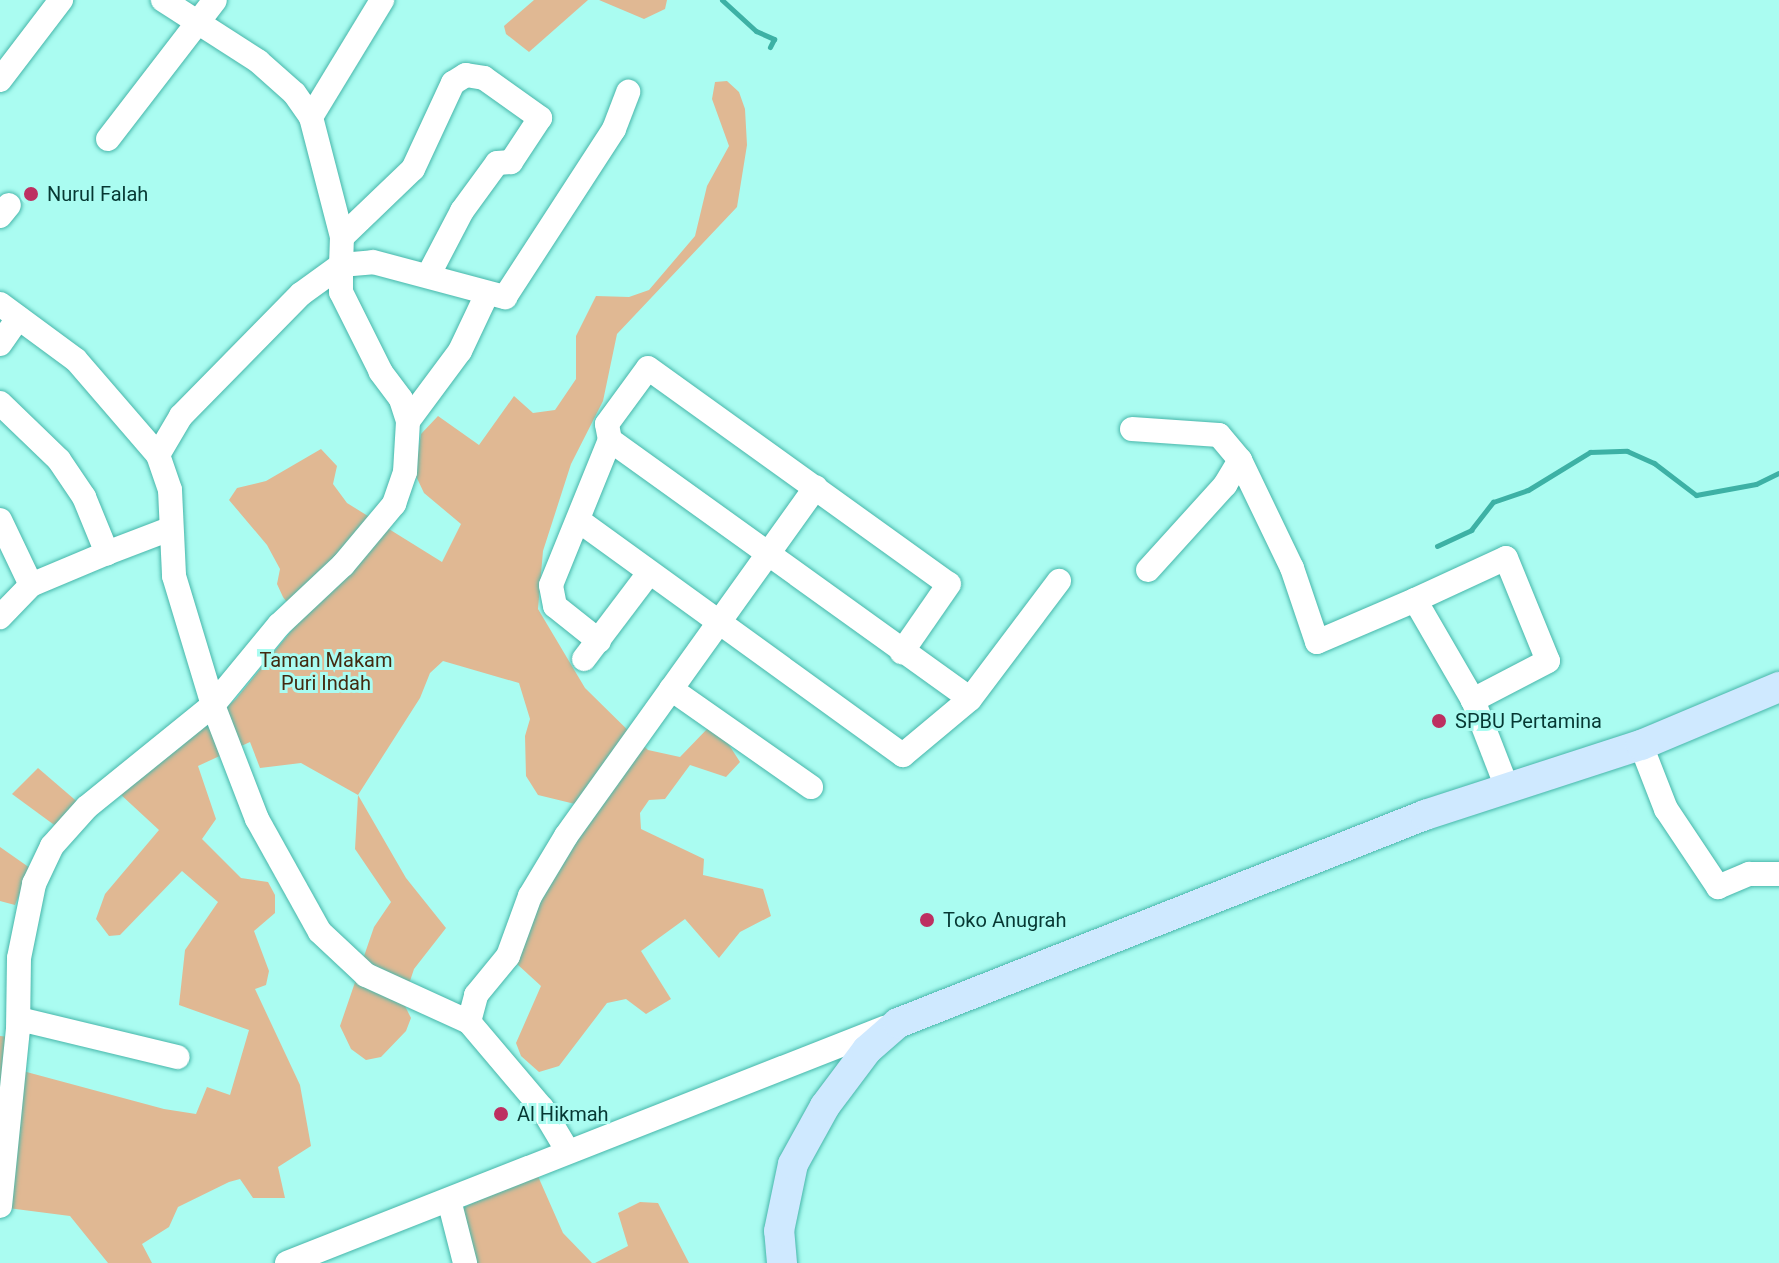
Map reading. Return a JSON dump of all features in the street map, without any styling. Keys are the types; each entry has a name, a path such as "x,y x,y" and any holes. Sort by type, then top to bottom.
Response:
{"main road":[{"path":"782,1263 779,1231 793,1164 825,1106 867,1050 898,1023 1506,785 1641,745 1779,687"}],"street":[{"path":"0,80 61,0"},
{"path":"0,1206 19,1019 19,958 34,884 52,846 87,807 213,705 279,625 343,565 394,504 405,472 408,421 401,399 381,372 341,292 342,237 311,117 258,61 163,0"},
{"path":"108,139 200,25 215,0"},
{"path":"311,117 382,0"},
{"path":"342,237 413,169 453,83 466,75 484,78 540,118 511,162 497,163 471,199 429,274"},
{"path":"158,455 181,416 301,294 341,265 373,262 429,274 499,299 514,288 614,129 628,92"},
{"path":"408,421 460,351 486,296"},
{"path":"0,344 9,311 76,360 158,455 170,490 174,576 213,705 257,819 320,932 366,975 469,1022 542,1108 567,1150"},
{"path":"649,573 591,650 551,599 551,585 578,520 585,491 610,440 607,424 648,368 949,584 902,652"},
{"path":"0,403 59,460 84,497 107,553"},
{"path":"1132,429 1219,435 1240,460 1292,568 1317,642 1506,558 1548,661 1473,700"},
{"path":"610,440 970,699"},
{"path":"1148,570 1225,485 1240,460"},
{"path":"469,1022 476,995 508,956 530,896 566,836 816,487"},
{"path":"0,520 31,585"},
{"path":"578,520 903,755 970,699 1059,581"},
{"path":"0,616 31,585 170,529"},
{"path":"1415,600 1473,700 1506,785"},
{"path":"671,689 811,787"},
{"path":"1641,745 1666,809 1718,887 1749,874 1779,874"},
{"path":"19,1019 177,1057"},
{"path":"287,1263 567,1150 898,1023"},
{"path":"449,1200 465,1263"}],"green space":[{"path":"534,0 588,0 529,52 506,34 504,26"},
{"path":"599,0 667,0 665,9 644,19"},
{"name":"Taman Makam Puri Indah","path":"727,81 739,92 745,109 747,145 737,207 617,334 603,401 571,464 543,551 538,609 585,688 648,750 680,757 709,727 724,737 740,762 726,777 690,765 665,799 649,800 640,813 641,829 704,859 703,875 763,889 771,916 740,932 719,958 685,919 641,951 671,999 646,1014 626,999 607,1003 559,1066 539,1072 521,1056 516,1043 541,986 517,964 575,804 538,795 526,776 525,736 530,719 519,683 443,661 430,673 420,698 358,795 301,763 260,768 250,742 198,766 216,819 202,839 241,878 268,882 275,895 275,913 254,931 269,971 266,985 255,989 300,1085 311,1146 278,1167 285,1198 253,1198 240,1179 229,1182 178,1207 169,1227 142,1244 152,1263 108,1263 70,1216 0,1207 0,1036 10,1037 8,1067 164,1109 196,1114 207,1087 230,1095 249,1030 179,1005 185,950 218,902 182,871 120,935 109,936 96,919 105,894 159,830 106,781 158,736 177,750 236,699 300,620 277,584 280,569 267,545 229,500 237,488 266,481 321,449 337,466 333,484 347,503 442,562 461,524 424,493 415,474 421,434 438,416 479,445 514,396 533,413 555,410 576,379 576,336 596,296 629,297 649,290 695,236 707,186 729,146 712,99 715,82"},
{"path":"38,768 81,805 57,827 12,794"},
{"path":"358,795 406,878 446,928 414,969 403,1002 411,1018 406,1031 381,1057 366,1060 351,1049 340,1026 374,927 391,902 355,849"},
{"path":"0,847 30,868 15,905 0,901"},
{"path":"537,1174 563,1233 592,1263 472,1263 460,1209"},
{"path":"640,1202 658,1203 689,1263 595,1263 628,1246 618,1213"}],"waterway":[{"path":"722,0 756,31 774,39 770,47"},
{"path":"1437,546 1471,530 1493,502 1528,490 1590,452 1627,451 1654,463 1696,495 1756,484 1779,473"}],"place":[{"name":"Nurul Falah","path":"31,194"},
{"name":"SPBU Pertamina","path":"1439,721"},
{"name":"Toko Anugrah","path":"927,920"},
{"name":"Al Hikmah","path":"501,1114"}]}
